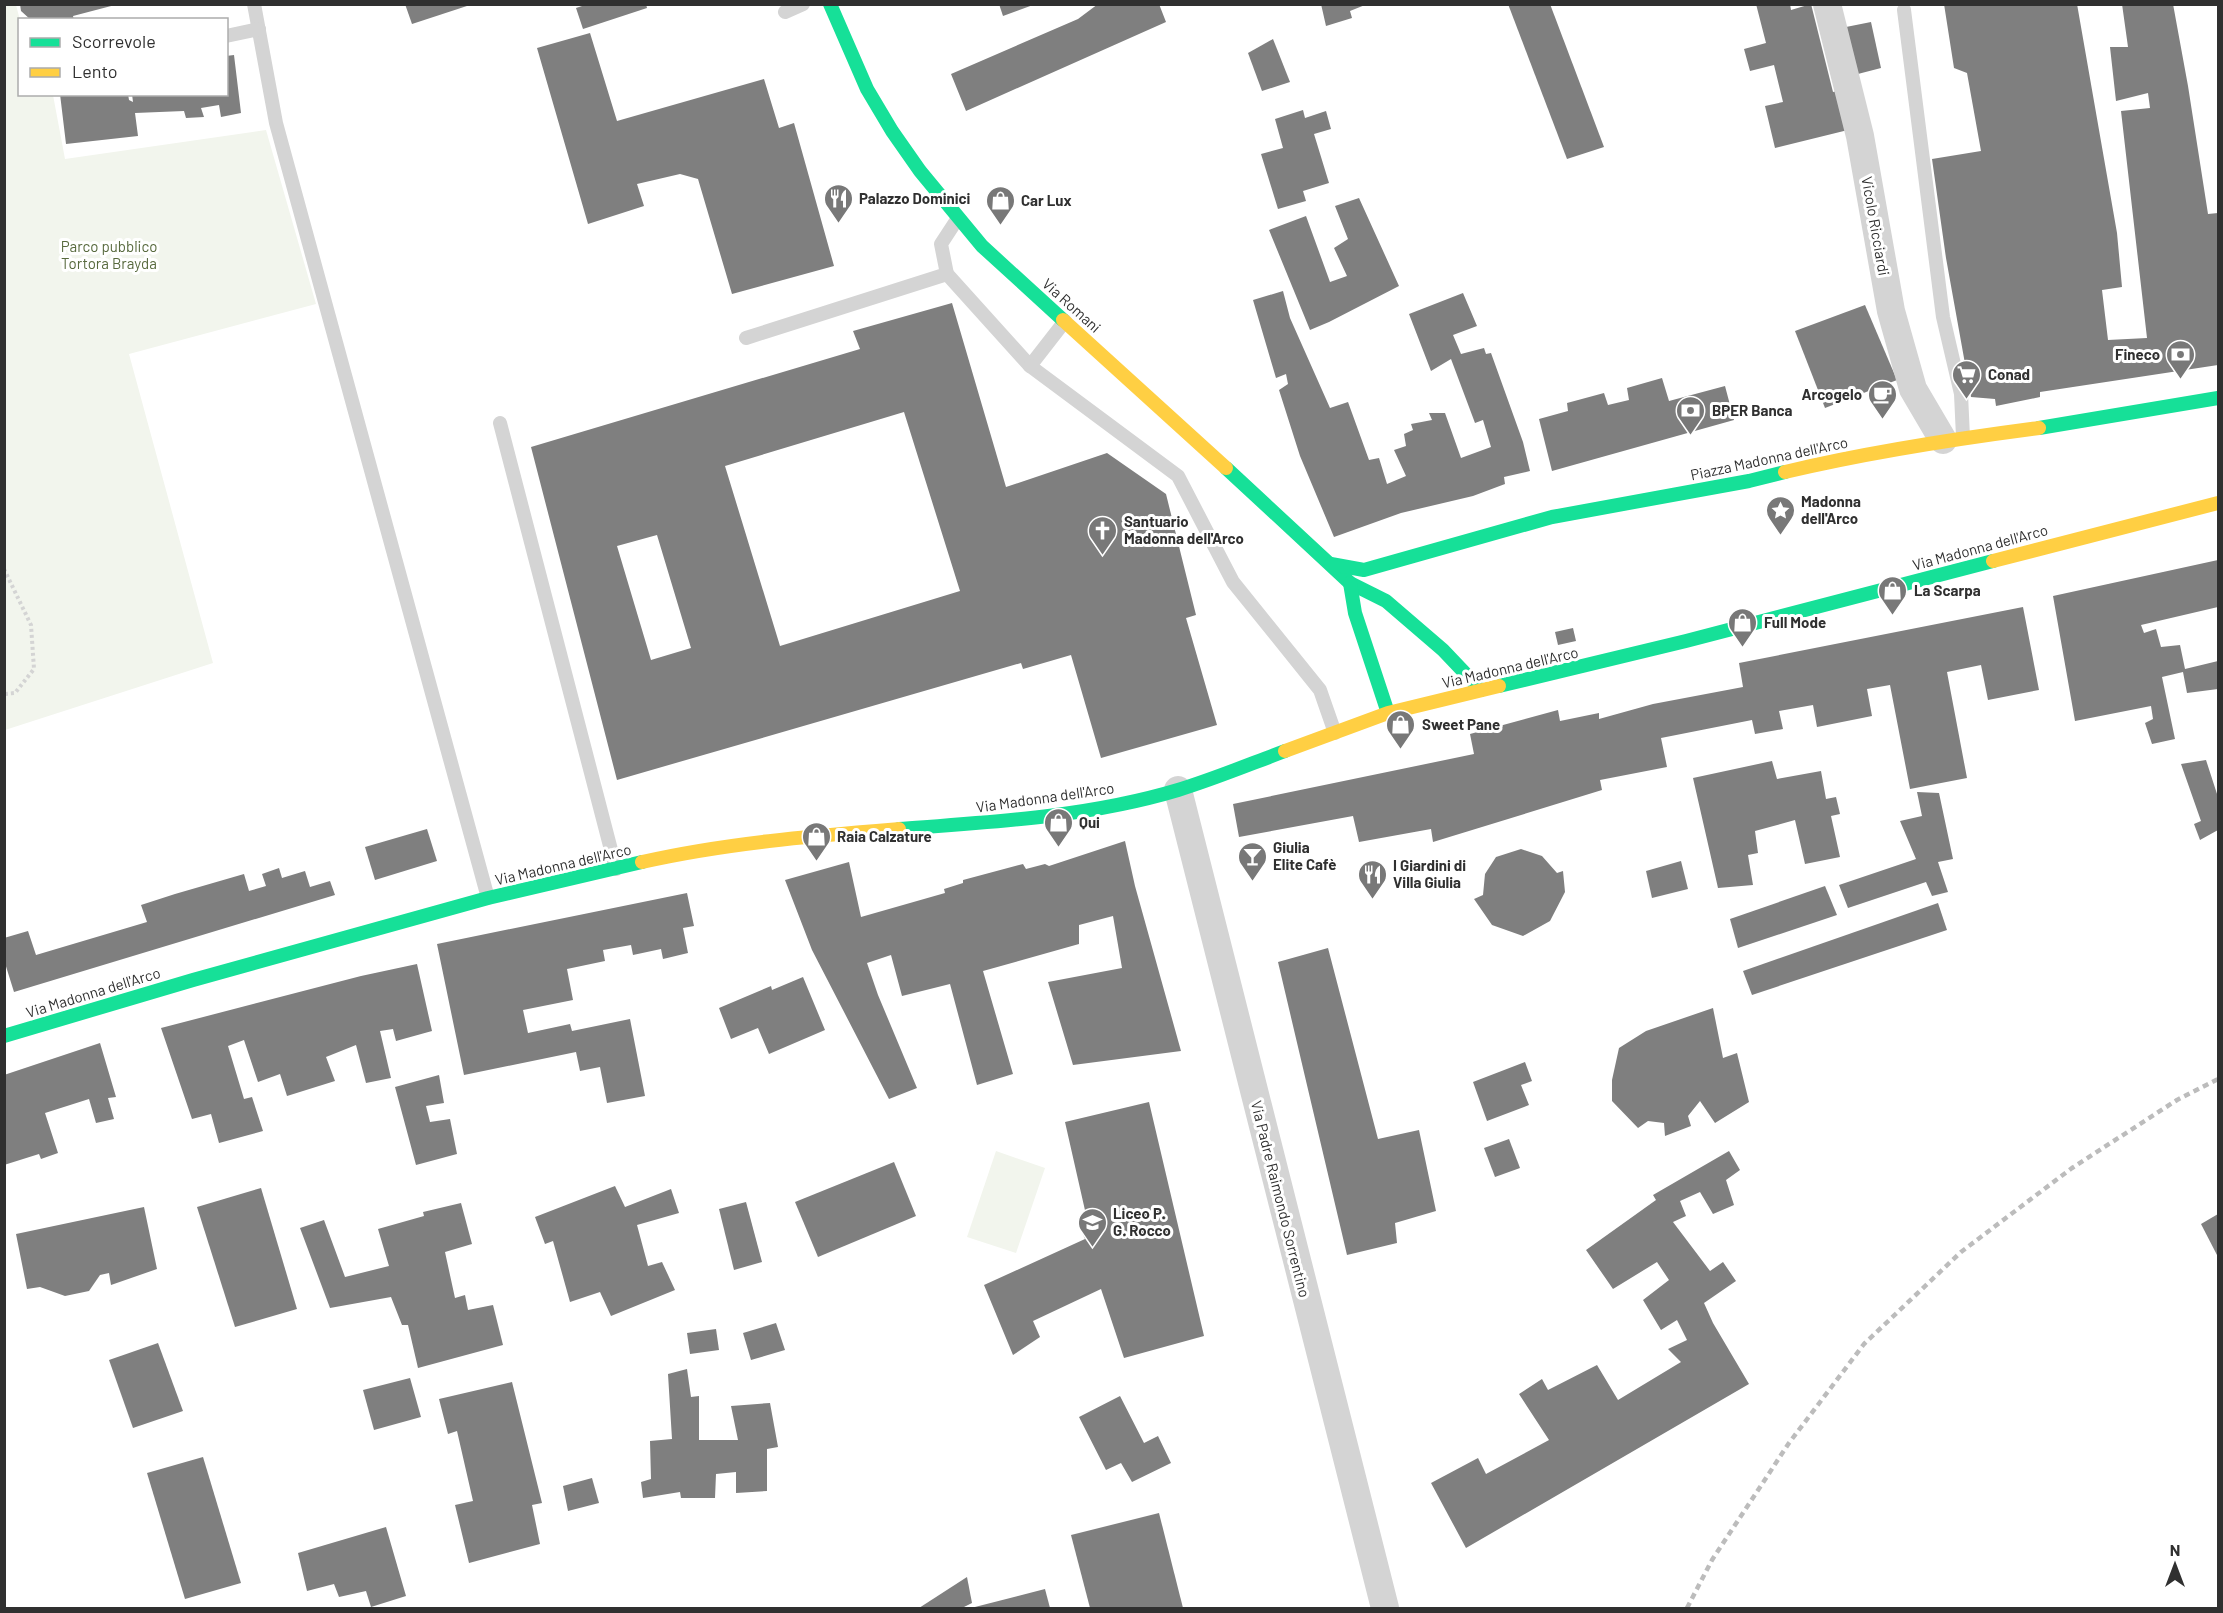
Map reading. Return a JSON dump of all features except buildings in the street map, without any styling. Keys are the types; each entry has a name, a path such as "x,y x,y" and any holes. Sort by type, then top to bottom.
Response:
{"main road":[{"name":"Via Romani","path":"830,4 867,90 912,162 982,246 1350,583 1386,601 1443,650 1480,690"},
{"name":"Piazza Madonna dell'Arco","path":"1331,564 1364,570 1552,518 1749,481 1845,458 1953,438 2068,424 2218,399"},
{"name":"Via Madonna dell'Arco","path":"4,1036 488,898 669,856 799,837 977,823 1091,810 1178,790 1388,713 1675,644 2218,503"},
{"path":"1350,583 1355,613 1388,713"}],"street":[{"name":"Vicolo Ricciardi","path":"1827,4 1860,136 1891,311 1913,389 1953,438"},
{"name":"Via Padre Raimondo Sorrentino","path":"1178,790 1385,1608"}],"lane":[{"path":"254,4 276,123 488,898"},
{"path":"786,12 803,4"},
{"path":"1904,9 1943,317 1960,394 1953,438"},
{"path":"228,36 259,29"},
{"path":"958,218 941,244 947,274 1030,366 1178,476 1233,582 1320,690 1335,733"},
{"path":"746,338 947,274"},
{"path":"1030,366 1065,321"},
{"path":"500,423 616,869"}],"path":[{"path":"4,569 31,625 34,669 15,693 4,694"}],"green space":[{"name":"Parco pubblico Tortora Brayda","path":"4,5 16,5 19,18 18,96 53,96 65,159 266,130 316,304 129,354 213,663 5,730"},
{"path":"996,1151 1045,1168 1016,1253 967,1237"}],"railway":[{"path":"1687,1608 1712,1560 1789,1443 1864,1344 1961,1252 2072,1168 2177,1100 2218,1079"}],"traffic: fast":[{"path":"830,4 867,89 892,131 920,171 982,246 1063,320"},
{"path":"2039,428 2218,398"},
{"path":"1226,468 1350,583 1386,601 1443,650 1481,690"},
{"path":"1331,564 1364,570 1552,517 1749,481 1785,472"},
{"path":"1499,686 1686,641 1993,561"},
{"path":"1350,583 1355,613 1388,713"},
{"path":"899,829 1040,817 1110,806 1178,790 1285,751"},
{"path":"4,1036 193,980 488,898 642,862"}],"traffic: slow":[{"path":"1063,320 1226,468"},
{"path":"1785,472 1848,458 2039,428"},
{"path":"1993,561 2218,503"},
{"path":"1285,751 1388,713 1499,686"},
{"path":"642,862 738,845 899,829"}],"place":[{"name":"Palazzo Dominici","path":"838,224"},
{"name":"Car Lux","path":"1000,226"},
{"name":"Fineco","path":"2181,380"},
{"name":"Conad","path":"1967,400"},
{"name":"Arcogelo","path":"1883,420"},
{"name":"BPER Banca","path":"1691,436"},
{"name":"Madonna dell'Arco","path":"1780,536"},
{"name":"Santuario Madonna dell'Arco","path":"1103,556"},
{"name":"La Scarpa","path":"1893,616"},
{"name":"Full Mode","path":"1743,648"},
{"name":"Sweet Pane","path":"1401,750"},
{"name":"Qui","path":"1058,848"},
{"name":"Raia Calzature","path":"816,862"},
{"name":"Giulia Elite Cafè","path":"1252,882"},
{"name":"I Giardini di Villa Giulia","path":"1372,900"},
{"name":"Liceo P. G. Rocco","path":"1092,1248"}]}
